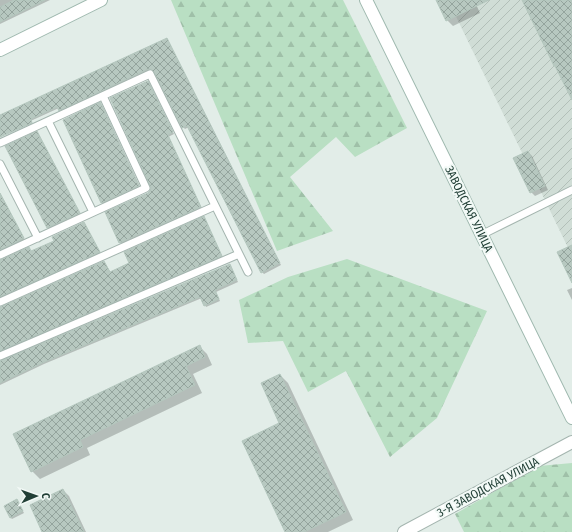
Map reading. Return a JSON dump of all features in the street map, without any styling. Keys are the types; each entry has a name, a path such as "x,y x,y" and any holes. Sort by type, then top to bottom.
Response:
{"main road":[{"path":"0,50 101,0"},
{"name":"ЗАВОДСКАЯ УЛИЦА","path":"366,0 572,418"},
{"name":"3-Я ЗАВОДСКАЯ УЛИЦА","path":"404,532 572,442"}],"lane":[{"path":"0,143 150,74 248,272"},
{"path":"0,256 146,188 103,96"},
{"path":"48,121 93,212"},
{"path":"0,164 38,238"},
{"path":"481,235 572,190"},
{"path":"0,302 215,206"},
{"path":"0,356 239,254"}],"shaded area":[{"path":"448,0 572,0 572,256"}],"green space":[{"path":"171,0 343,0 407,128 355,157 336,137 290,177 333,231 277,251"},
{"path":"347,259 487,311 437,418 390,457 346,371 308,392 283,341 248,343 239,300 288,277"},
{"path":"572,463 572,532 464,532 455,514 539,466"}],"building":[{"path":"14,0 45,0 0,22 0,7"},
{"path":"436,0 489,0 446,21"},
{"path":"522,0 572,0 572,100 554,66"},
{"path":"167,38 280,263 261,273 187,126 182,128 152,70 148,69 59,111 57,107 31,119 32,123 0,137 0,115"},
{"path":"148,81 173,132 168,135 201,207 119,243 105,212 148,193 151,188 110,98"},
{"path":"100,102 139,186 101,203 63,120"},
{"path":"37,131 80,213 47,228 5,146"},
{"path":"528,151 545,186 530,193 513,158"},
{"path":"0,193 24,238 0,250"},
{"path":"204,216 222,256 0,351 0,307 104,261 110,272 129,263 124,252"},
{"path":"84,222 100,252 0,297 0,260 29,247 31,251 54,241 52,237"},
{"path":"572,245 572,283 557,252"},
{"path":"230,264 237,280 215,290 219,299 204,306 200,297 42,363 0,383 0,361"},
{"path":"200,345 205,357 186,366 195,385 80,440 83,447 31,472 13,434"},
{"path":"280,374 346,512 304,532 285,532 242,441 279,423 261,383"},
{"path":"63,489 84,532 42,532 30,505"},
{"path":"17,499 23,511 10,518 4,506"}]}
